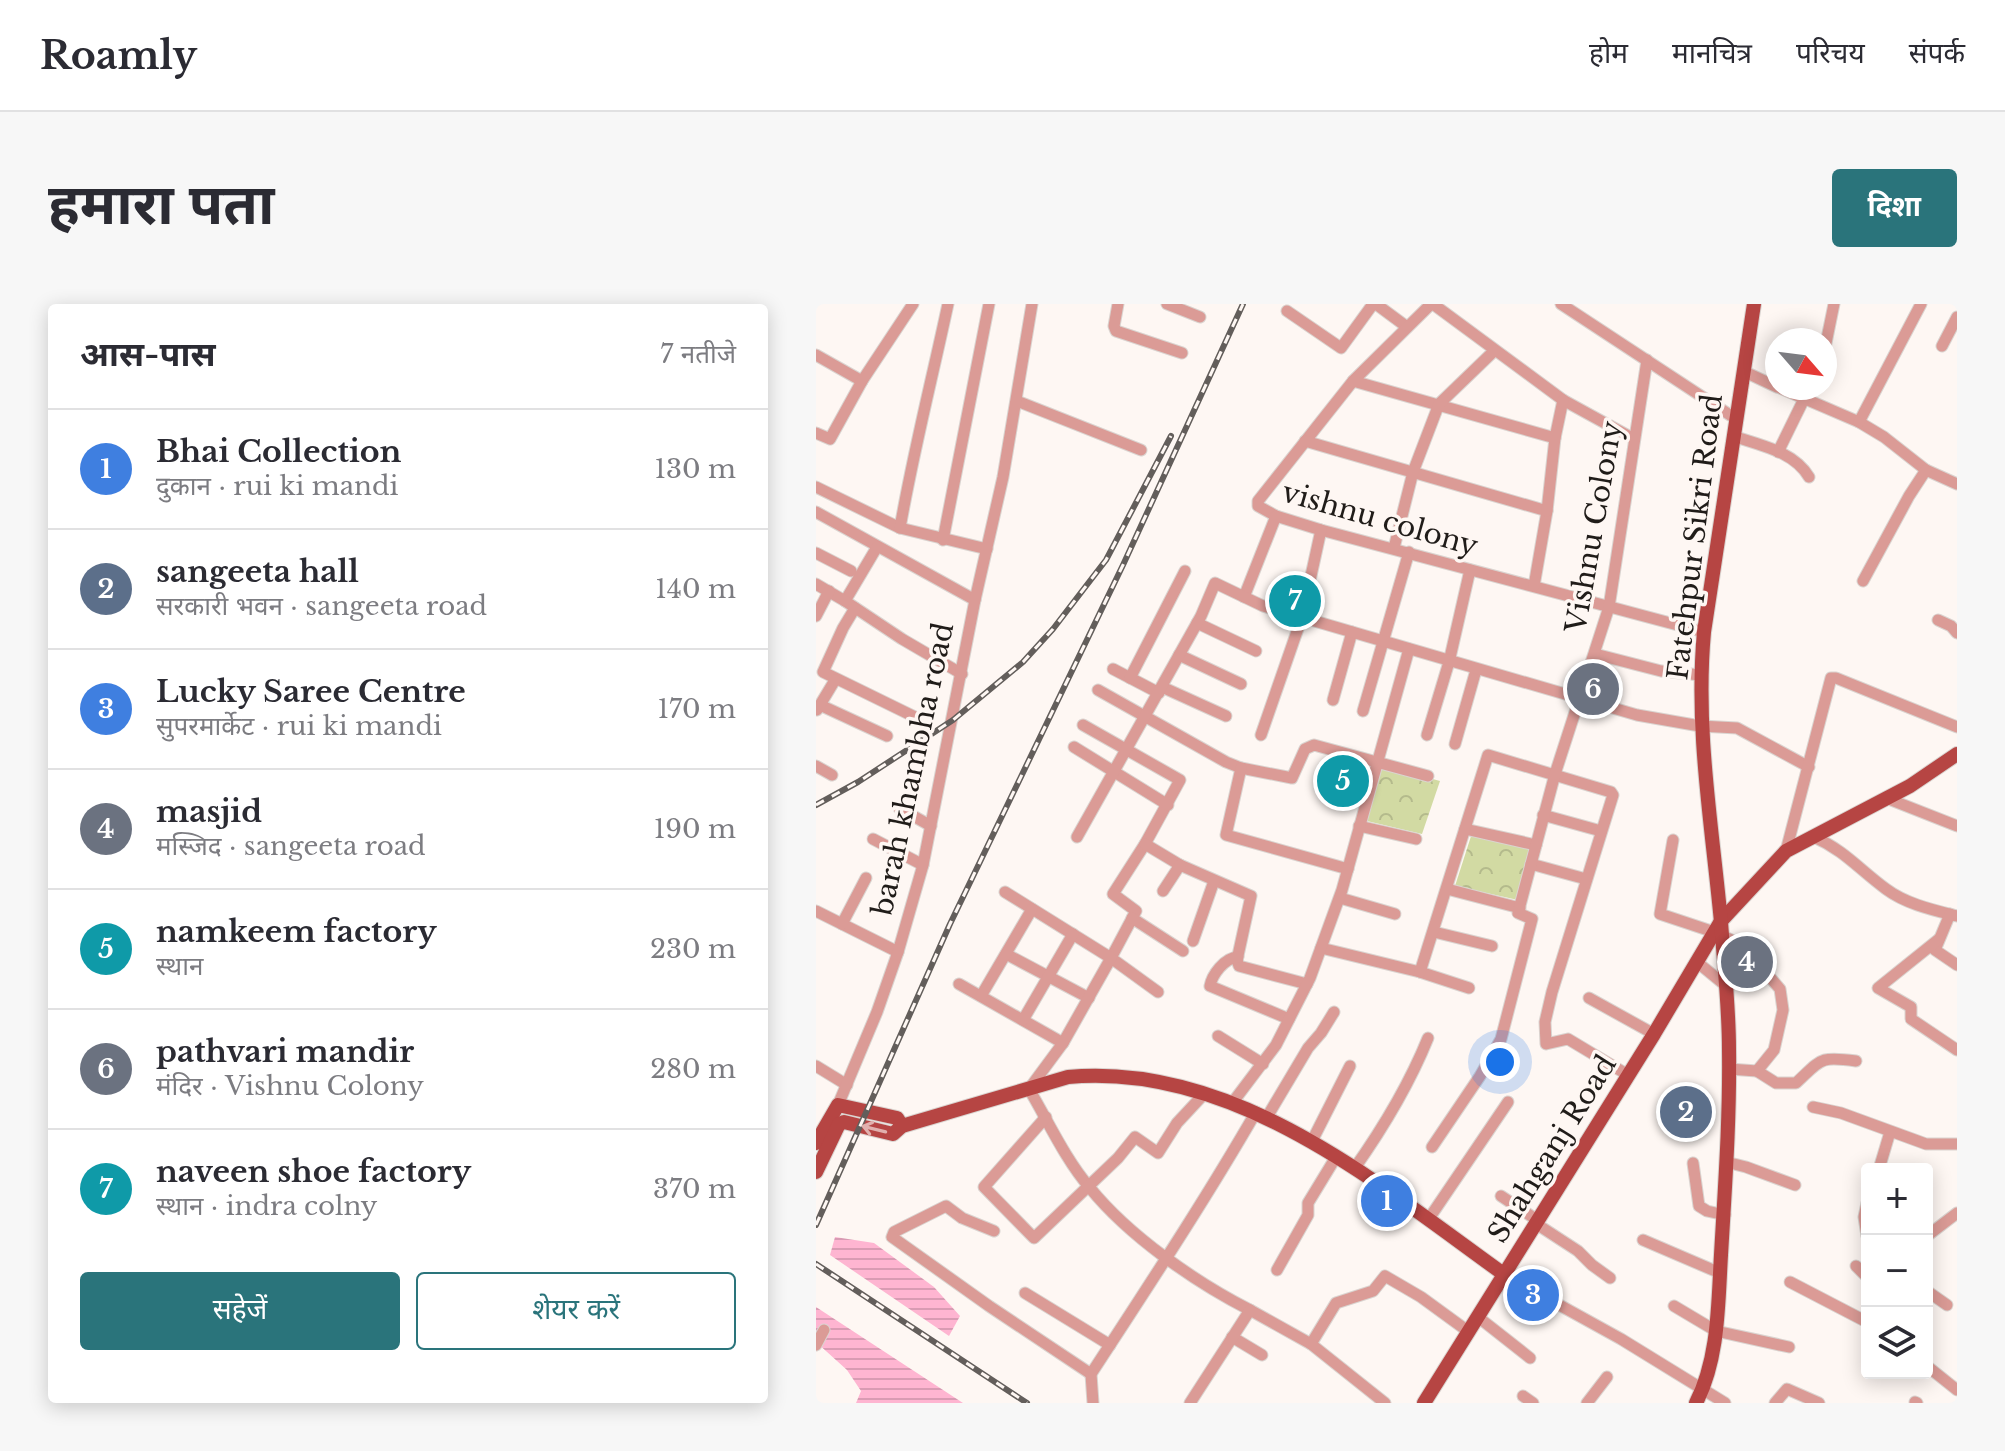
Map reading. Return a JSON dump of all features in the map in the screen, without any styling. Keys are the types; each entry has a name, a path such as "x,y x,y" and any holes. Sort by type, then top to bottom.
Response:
{"main road":[{"name":"Fatehpur Sikri Road","path":"1696,1403 1703,1389 1716,1331 1725,1215 1729,1069 1725,985 1700,726 1700,675 1754,304"},
{"path":"1786,851 1886,798 1957,754"},
{"name":"Shahganj Road","path":"1424,1403 1697,962 1719,930 1786,851"},
{"path":"816,1172 839,1124 844,1122 893,1134 902,1126 1068,1077 1092,1075 1147,1080 1233,1102 1312,1141 1505,1275"},
{"path":"816,1143 838,1105 897,1118 902,1126"}],"street":[{"path":"816,433 830,439 862,381 913,304"},
{"path":"900,528 914,449 924,417 948,304"},
{"path":"943,540 989,304"},
{"name":"barah khambha road","path":"838,1105 898,952 923,865 1017,401 1032,304"},
{"path":"1118,304 1116,331 1182,353"},
{"path":"1167,304 1200,317"},
{"path":"1287,311 1341,348 1374,304 1407,327"},
{"path":"1432,304 1563,400 1634,439"},
{"name":"vishnu colony","path":"1432,304 1353,381 1258,501 1260,509 1321,530 1704,632"},
{"path":"1561,304 1736,419"},
{"path":"1829,328 1834,304"},
{"path":"1859,422 1921,304"},
{"path":"1942,346 1957,317"},
{"path":"1394,548 1413,472 1439,404 1494,351"},
{"path":"816,355 862,381"},
{"name":"Vishnu Colony","path":"1520,908 1555,774 1609,607 1647,360"},
{"path":"1743,371 1765,381"},
{"path":"1353,381 1555,438"},
{"path":"1534,586 1563,400"},
{"path":"1778,452 1804,400"},
{"path":"1806,400 1859,422 1926,470 1957,484"},
{"path":"1017,401 1141,450"},
{"path":"1733,436 1778,452 1800,465 1809,477"},
{"path":"1305,441 1547,511"},
{"path":"1863,581 1926,470"},
{"path":"816,487 900,528 987,549"},
{"path":"816,512 975,600"},
{"path":"1244,597 1276,516"},
{"path":"1261,735 1302,617 1321,530"},
{"path":"877,547 823,670 825,675 917,718"},
{"path":"1363,711 1409,552"},
{"path":"816,553 851,571"},
{"path":"1427,735 1449,662 1470,570"},
{"path":"1130,678 1185,571"},
{"path":"1077,837 1197,623 1215,583 1244,597 1302,617 1581,700 1637,715 1700,726 1737,728 1809,767"},
{"path":"816,584 962,674"},
{"path":"816,616 829,591"},
{"path":"1938,620 1957,633"},
{"path":"1197,623 1256,651"},
{"path":"1333,700 1352,632"},
{"path":"1233,1102 1263,1064 1289,1019 1321,948 1340,898 1409,649"},
{"path":"1595,654 1661,671 1700,675"},
{"path":"1179,655 1241,684"},
{"path":"1113,669 1226,716"},
{"path":"1455,744 1476,670"},
{"path":"1786,851 1830,681 1834,677 1957,727"},
{"path":"835,680 818,709 887,736"},
{"path":"1098,690 1241,768 1292,778 1305,749 1314,745 1428,776"},
{"path":"1083,725 1179,777 1179,783 1113,894 1135,910 1132,918 1063,1043 1029,1089 1088,1187 1119,1220 1205,1286 1311,1344 1385,1403"},
{"path":"1074,747 1168,805"},
{"path":"1420,972 1488,755 1613,793 1545,1022 1546,1044 1568,1039 1628,1075"},
{"path":"816,766 832,775"},
{"path":"1241,768 1226,835 1348,869"},
{"path":"1886,798 1957,826"},
{"path":"899,808 931,826"},
{"path":"1543,815 1601,831"},
{"path":"1359,826 1416,839"},
{"path":"1465,829 1536,845"},
{"path":"1814,837 1845,854 1895,895 1953,915 1935,950 1957,965"},
{"path":"873,839 923,865"},
{"path":"1673,840 1660,914 1719,930 1742,945 1780,989 1783,1010 1774,1050 1757,1071"},
{"path":"1145,844 1180,865 1251,896 1238,957 1239,966 1307,984"},
{"path":"1531,864 1586,879"},
{"path":"1163,891 1180,865"},
{"path":"842,924 866,878"},
{"path":"1193,941 1214,881"},
{"path":"1432,1147 1480,1076 1504,1033 1532,919 1519,913 1520,908 1447,889"},
{"path":"1005,892 1111,958 1158,992"},
{"path":"1340,898 1395,914"},
{"path":"981,996 1032,909"},
{"path":"816,911 898,952"},
{"path":"1132,918 1183,951"},
{"path":"1434,932 1492,946"},
{"path":"1023,1020 1073,934"},
{"path":"1939,939 1878,988 1911,1007 1911,1019 1957,1050"},
{"path":"1321,948 1420,972 1469,988"},
{"path":"1006,954 1089,998"},
{"path":"1238,957 1227,960 1210,986 1289,1019"},
{"path":"1697,962 1725,985"},
{"path":"959,984 1063,1043"},
{"path":"1589,998 1654,1034"},
{"path":"1093,1403 1091,1374 1185,1226 1334,1012"},
{"path":"1218,1036 1263,1064"},
{"path":"1354,1169 1382,1130 1428,1038"},
{"path":"1729,1069 1757,1071 1776,1083 1796,1083 1809,1068 1826,1058 1856,1061"},
{"path":"816,1066 847,1085"},
{"path":"1312,1141 1350,1066"},
{"path":"1046,1117 984,1187 1036,1238 1118,1158 1135,1137 1158,1153 1177,1123 1204,1094"},
{"path":"1428,1220 1508,1102"},
{"path":"1813,1107 1841,1113 1926,1144 1957,1144"},
{"path":"1881,1163 1890,1132"},
{"path":"1277,1270 1308,1215 1308,1203 1336,1157"},
{"path":"1726,1162 1795,1185"},
{"path":"1693,1163 1699,1206 1725,1215"},
{"path":"1501,1196 1584,1255 1610,1278"},
{"path":"994,1231 962,1218 946,1206 894,1232 892,1237 1091,1374"},
{"path":"1928,1235 1957,1213"},
{"path":"1643,1240 1720,1273"},
{"path":"1856,1266 1861,1271"},
{"path":"1505,1275 1621,1339 1725,1403"},
{"path":"1311,1344 1336,1303 1373,1291 1384,1276 1421,1297 1469,1332"},
{"path":"1790,1282 1861,1316"},
{"path":"1025,1293 1110,1345"},
{"path":"1933,1295 1947,1305"},
{"path":"1674,1306 1716,1331 1789,1347"},
{"path":"1190,1403 1250,1310"},
{"path":"1478,1317 1530,1358"},
{"path":"816,1345 824,1330"},
{"path":"1232,1337 1262,1355"},
{"path":"1933,1371 1957,1390"},
{"path":"1587,1403 1607,1377"},
{"path":"1775,1403 1787,1389 1819,1403"}],"green space":[{"path":"1382,765 1440,781 1422,834 1367,821"},
{"path":"1474,827 1532,840 1518,900 1455,886"}],"shaded area":[{"path":"835,1237 874,1243 934,1287 960,1316 949,1336 830,1255"},
{"path":"816,1307 963,1403 856,1403 861,1391 847,1370 816,1342"}],"railway":[{"path":"816,1225 950,924 1123,565 1243,304"},
{"path":"816,805 858,782 953,720 1023,662 1053,629 1106,560 1171,436"},
{"path":"816,1264 1027,1403"}],"place":[{"name":"naveen shoe factory","path":"1295,601"},
{"name":"pathvari mandir","path":"1593,689"},
{"name":"namkeem factory","path":"1343,781"},
{"name":"masjid","path":"1747,962"},
{"name":"sangeeta hall","path":"1686,1112"},
{"name":"Bhai Collection","path":"1387,1201"},
{"name":"Lucky Saree Centre","path":"1533,1295"}]}
